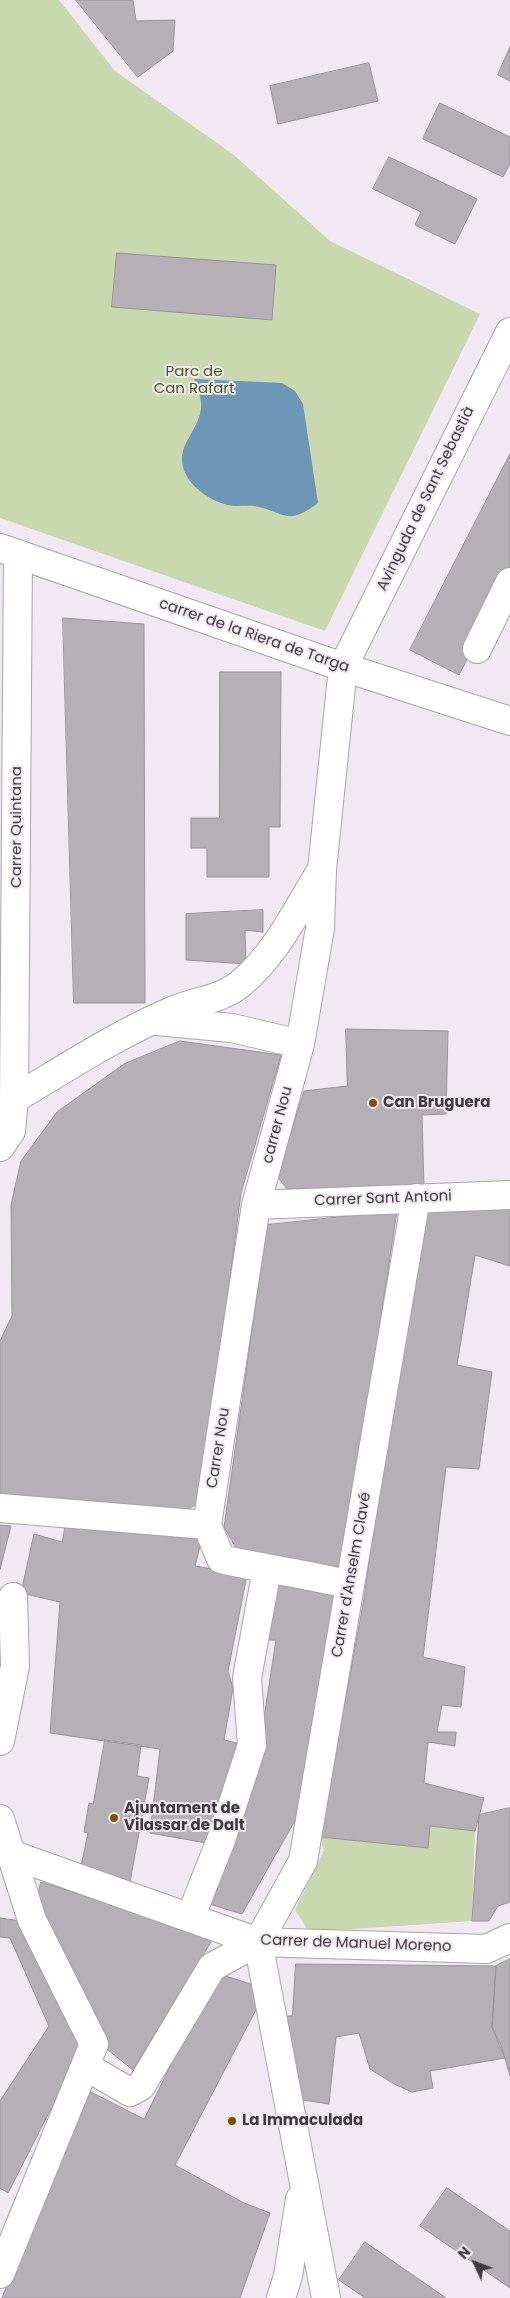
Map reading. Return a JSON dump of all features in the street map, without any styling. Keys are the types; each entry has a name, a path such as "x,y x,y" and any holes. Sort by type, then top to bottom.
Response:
{"street":[{"name":"Avinguda de Sant Sebastià","path":"343,667 510,332"},
{"name":"carrer de la Riera de Targa","path":"9,551 343,667 510,721"},
{"name":"Carrer Quintana","path":"0,1147 11,1131 14,1099 9,551"},
{"path":"477,649 510,582"},
{"name":"carrer Nou","path":"256,1205 300,1044 320,928 322,870 343,667"},
{"path":"14,1099 79,1060 153,1021 178,1009 207,1001 239,985 266,958 322,870"},
{"path":"153,1021 232,1028 300,1044"},
{"name":"Carrer Sant Antoni","path":"256,1205 510,1195"},
{"name":"Carrer d'Anselm Clavé","path":"258,1942 303,1861 416,1198"},
{"name":"Carrer Nou","path":"207,1525 256,1205"},
{"path":"0,1508 207,1525 221,1559 267,1569 315,1576 350,1585"},
{"path":"190,1918 221,1840 252,1745 247,1678 267,1569"},
{"path":"0,1741 15,1666 13,1597"},
{"path":"0,1818 21,1858 32,1920 94,2044 6,2252 0,2274"},
{"name":"Carrer de Manuel Moreno","path":"21,1858 258,1942 486,1949 510,1938"},
{"path":"85,2066 130,2092 141,2086 212,1967 258,1942 326,2298"},
{"path":"280,2298 288,2276 303,2180"}],"green space":[{"name":"Parc de Can Rafart","path":"0,0 59,0 115,71 234,155 330,241 480,314 325,631 0,518"},
{"path":"430,1826 475,1831 472,1921 309,1932 295,1910 324,1850 320,1837 427,1848"}],"water":[{"path":"194,379 282,383 295,391 303,404 318,503 299,514 286,516 254,506 231,506 210,498 194,486 184,470 182,461 183,451 198,420 201,409 200,397"}],"building":[{"path":"76,0 133,0 136,21 175,20 173,51 138,77"},
{"path":"510,47 510,81 498,75"},
{"path":"369,63 378,101 278,124 270,86"},
{"path":"440,103 510,137 510,164 503,177 423,139"},
{"path":"389,157 477,199 455,244 415,225 421,212 373,189"},
{"path":"117,253 276,265 272,320 112,307"},
{"path":"510,454 510,575 459,675 410,650"},
{"path":"63,618 144,624 145,1003 74,1003"},
{"path":"220,672 281,672 280,827 269,827 269,877 207,877 207,848 191,848 191,818 219,818"},
{"path":"263,910 263,932 245,930 246,964 186,960 186,914"},
{"name":"Can Bruguera","path":"346,1029 448,1031 446,1114 422,1115 424,1187 287,1189 277,1176 304,1091 347,1086"},
{"path":"180,1041 281,1055 241,1193 201,1501 187,1510 19,1497 0,1493 0,1341 12,1316 11,1205 21,1161 57,1112 124,1064"},
{"path":"510,1204 510,1266 475,1255 457,1365 492,1372 479,1469 446,1467 423,1657 465,1667 461,1707 442,1705 437,1732 456,1732 455,1746 428,1742 424,1783 484,1798 475,1831 430,1826 428,1848 320,1837 364,1599 387,1425 419,1211"},
{"path":"397,1211 342,1573 239,1553 224,1527 267,1225"},
{"path":"0,1525 11,1526 0,1569"},
{"path":"65,1528 203,1534 195,1566 247,1575 228,1671 233,1688 224,1740 241,1744 212,1844 150,1833 160,1749 50,1733 60,1602 21,1593 34,1534 62,1542"},
{"path":"276,1581 342,1591 305,1803 242,1914 206,1903 260,1744 276,1640 263,1640"},
{"name":"Ajuntament de Vilassar de Dalt","path":"105,1740 141,1745 137,1776 149,1778 130,1882 81,1866 88,1833 84,1832 89,1803 93,1804"},
{"path":"510,1808 510,1902 498,1906 489,1921 472,1921 479,1815"},
{"path":"41,1882 214,1937 133,2070 103,2046 99,2022 35,1911"},
{"path":"0,1918 28,1922 84,2044 8,2193 0,2188 0,2101 49,2026 10,1938 0,1937"},
{"path":"510,1959 510,2076 501,2045 492,2027 496,1966"},
{"path":"296,1964 496,1966 492,2027 505,2058 430,2071 433,2088 412,2092 394,2084 370,2069 359,2033 336,2037 329,2104 296,2099 281,2016 292,2016"},
{"path":"216,1973 257,1986 258,2006 175,2165 244,2203 270,2213 240,2298 2,2298 85,2089 144,2119"},
{"path":"447,2188 510,2231 510,2288 420,2226"},
{"path":"365,2242 446,2298 365,2298 339,2280"}],"place":[{"name":"Can Bruguera","path":"373,1103"},
{"name":"Ajuntament de Vilassar de Dalt","path":"114,1818"},
{"name":"La Immaculada","path":"232,2121"}]}
